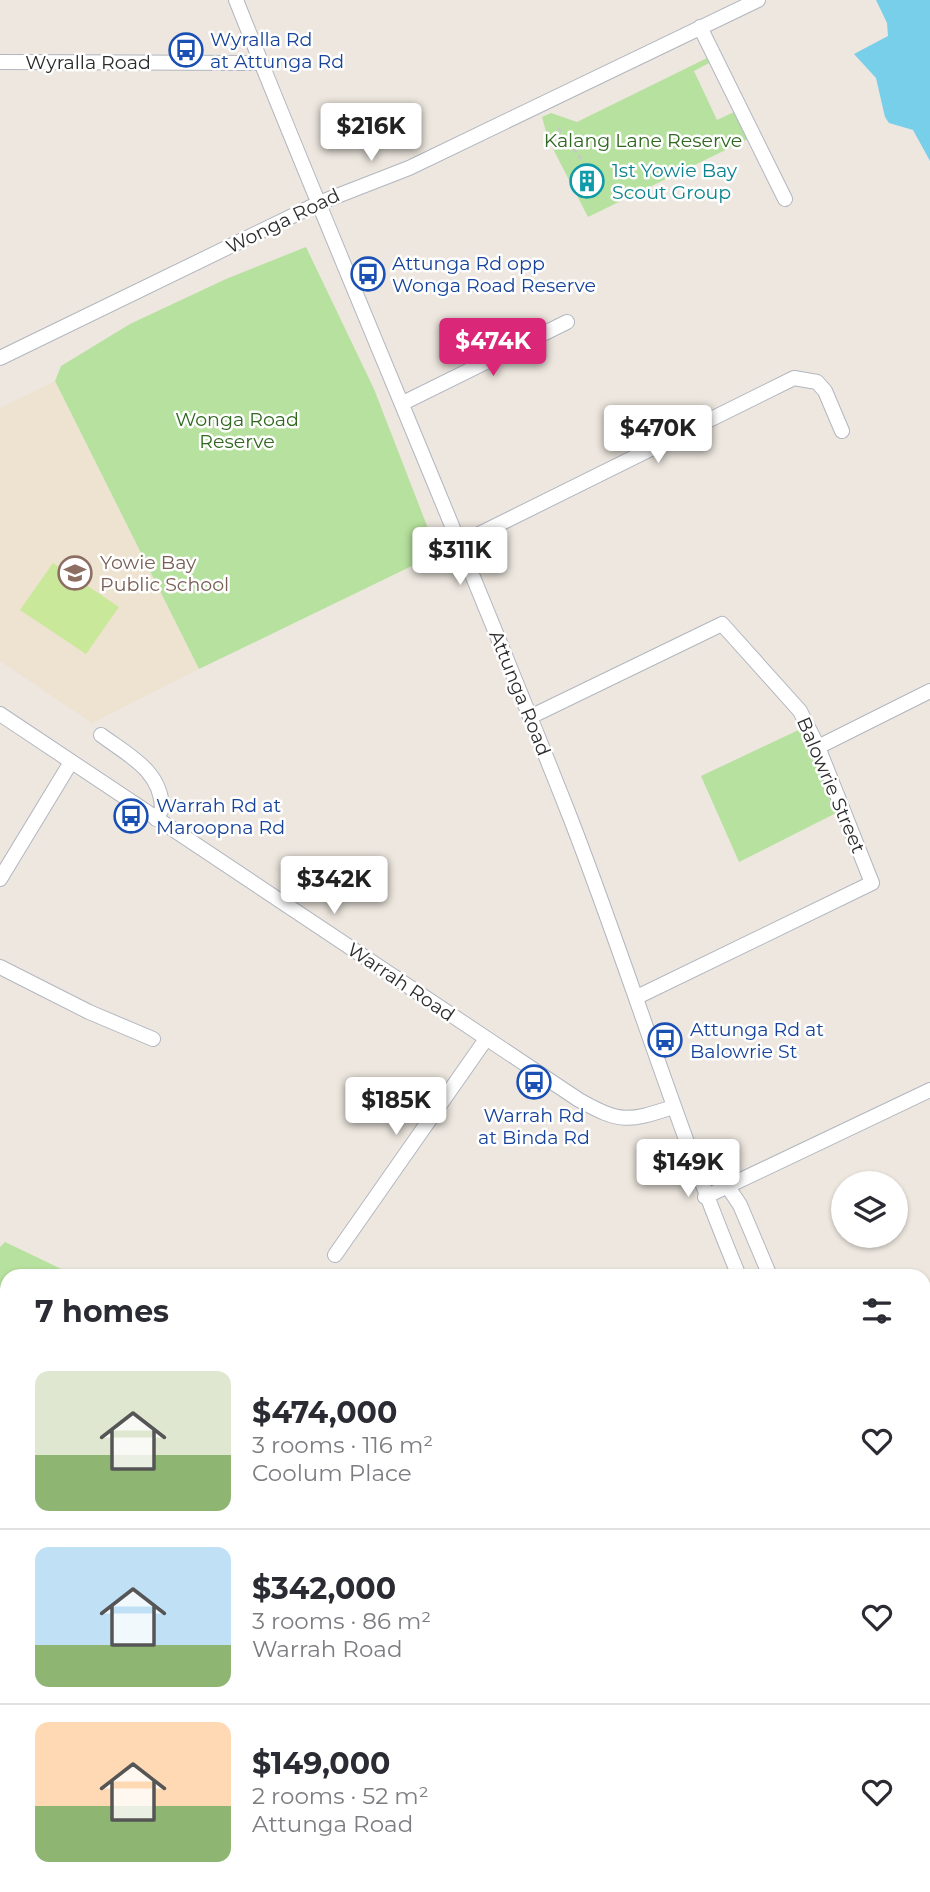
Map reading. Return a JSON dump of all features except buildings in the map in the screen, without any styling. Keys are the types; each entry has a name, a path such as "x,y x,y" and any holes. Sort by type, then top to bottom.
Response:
{"street":[{"name":"Attunga Road","path":"236,0 461,543 530,717 637,997 705,1196 736,1269"},
{"name":"Wonga Road","path":"0,358 319,203 409,168 758,0"},
{"path":"701,27 785,199"},
{"name":"Wyralla Road","path":"0,62 261,63"},
{"path":"403,403 567,322"},
{"path":"461,543 794,378 817,382 825,391 842,431"},
{"name":"Balowrie Street","path":"530,717 722,624 800,711 818,747 872,883 637,997"},
{"path":"818,747 930,691"},
{"name":"Warrah Road","path":"0,714 579,1100 615,1118 637,1118 673,1107"},
{"path":"101,735 144,766 158,782 162,809 156,819"},
{"path":"0,879 71,762"},
{"path":"0,967 89,1012 153,1039"},
{"path":"335,1255 486,1039"},
{"path":"705,1196 930,1090"},
{"path":"727,1187 740,1205 767,1269"}],"path":[{"path":"558,128 584,163"}],"shaded area":[{"name":"Yowie Bay Public School","path":"55,381 199,669 92,723 0,661 0,408"}],"green space":[{"name":"Kalang Lane Reserve","path":"707,58 709,63 694,71 717,120 734,112 748,139 588,217 548,139 542,117 551,113 577,122"},
{"name":"Wonga Road Reserve","path":"306,247 374,389 436,549 418,563 199,669 55,381 61,366 130,324 226,279"},
{"path":"53,563 119,607 86,654 20,610"},
{"path":"807,726 844,809 739,862 701,776"},
{"path":"5,1242 61,1269 0,1269 0,1247"}],"water":[{"path":"876,0 930,0 930,161 913,130 889,123 885,117 876,78 854,54 888,36 887,23"}],"place":[{"name":"Wyralla Rd at Attunga Rd","path":"186,50"},
{"name":"1st Yowie Bay Scout Group","path":"587,181"},
{"name":"Attunga Rd opp Wonga Road Reserve","path":"368,274"},
{"name":"Yowie Bay Public School","path":"75,573"},
{"name":"Warrah Rd at Maroopna Rd","path":"131,816"},
{"name":"Attunga Rd at Balowrie St","path":"665,1040"},
{"name":"Warrah Rd at Binda Rd","path":"534,1082"}]}
